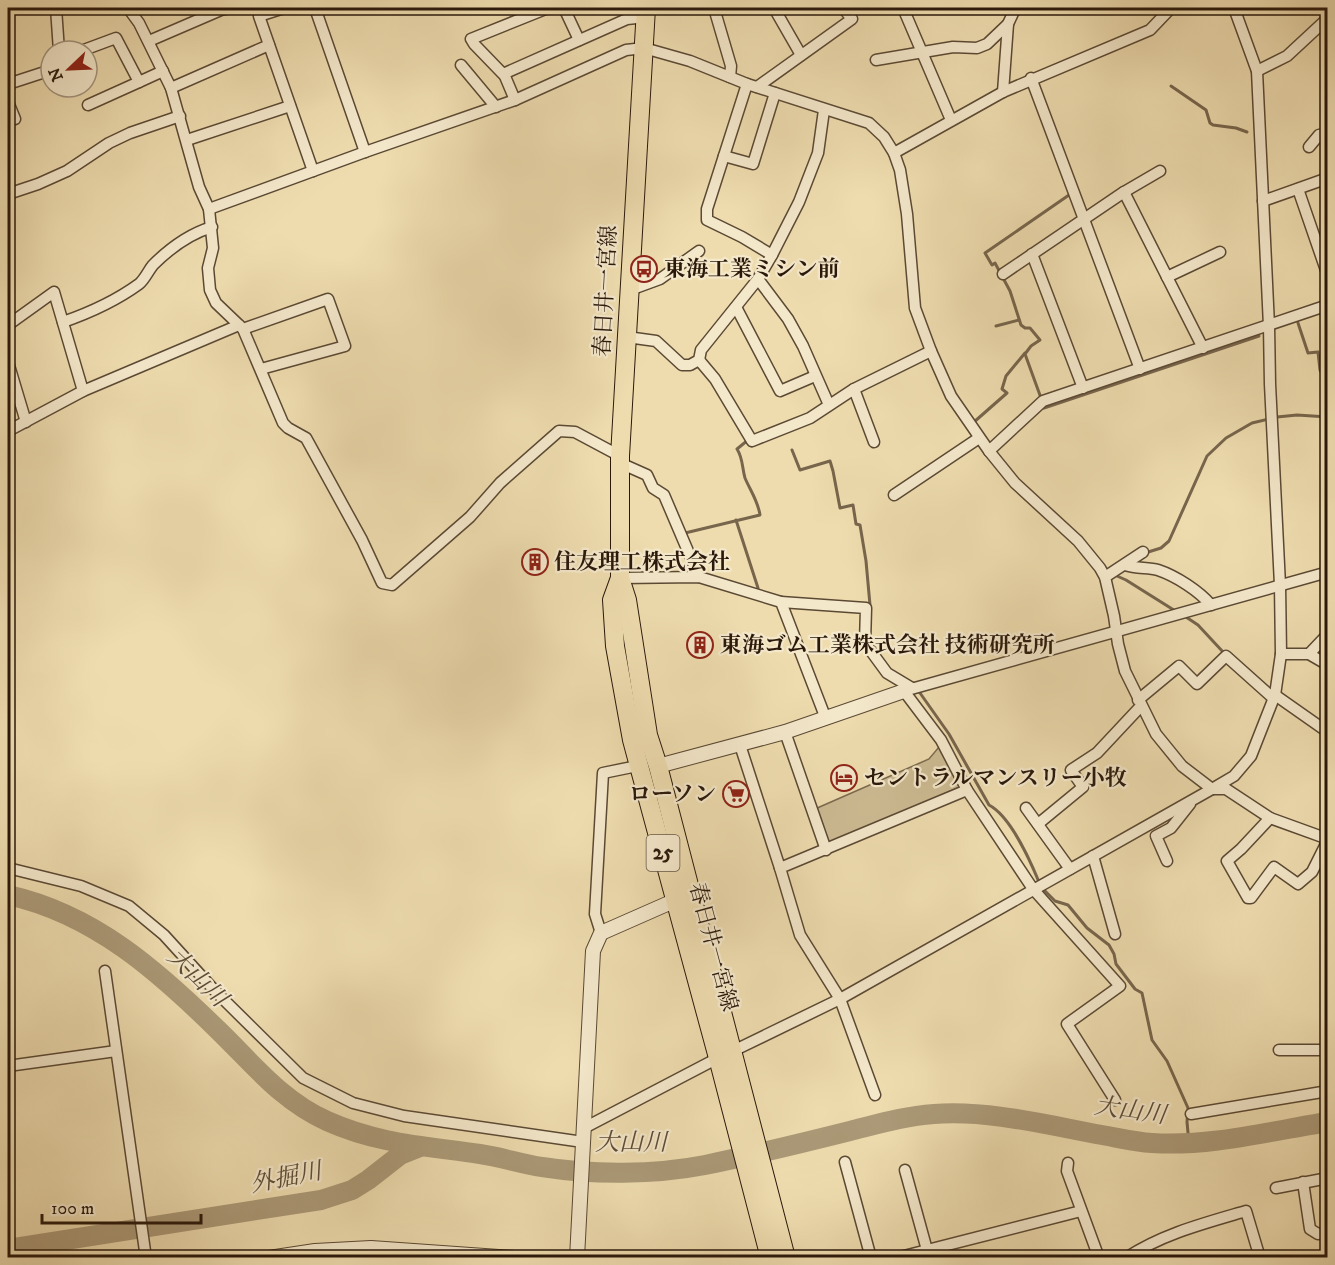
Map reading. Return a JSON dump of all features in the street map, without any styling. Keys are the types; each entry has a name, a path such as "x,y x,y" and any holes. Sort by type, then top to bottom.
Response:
{"main road":[{"name":"春日井一宮線","path":"646,12 621,459 620,578 627,600 646,726 658,766 759,1184 770,1257"},
{"name":"春日井一宮線","path":"620,578 612,600 615,646 624,704 676,900 726,1055"},
{"name":"春日井一宮線","path":"759,1184 786,1257"}],"street":[{"path":"56,8 58,39"},
{"path":"128,8 149,41 171,88 199,187 209,209 213,248 208,268 210,290 216,303 241,327 283,423 306,438 326,472 382,584 392,585 470,517 500,483 559,431 575,432 647,475 653,488 664,495 699,577"},
{"path":"149,41 221,10 231,8"},
{"path":"284,8 259,16 314,171"},
{"path":"315,8 365,152"},
{"path":"515,100 504,74 471,39 548,8"},
{"path":"564,8 579,40"},
{"path":"714,8 731,66 730,77"},
{"path":"774,8 801,55"},
{"path":"772,255 707,220 707,209 724,156 752,86 852,19 843,8"},
{"path":"903,8 951,120"},
{"path":"1003,92 1008,24 1014,11 1019,8"},
{"path":"894,153 1031,78 1150,30 1171,8"},
{"path":"8,868 81,886 129,906 164,935 215,991 303,1077 353,1103 404,1116 583,1139 726,1055 840,999 1234,776 1251,756 1274,696 1281,654 1280,585 1257,71 1234,8"},
{"path":"504,74 646,12"},
{"path":"1257,71 1287,56 1328,18"},
{"path":"876,60 964,46 977,48 987,44 1008,24"},
{"path":"99,44 116,38 139,82"},
{"path":"171,88 269,45"},
{"path":"209,209 515,100 626,50 644,48 690,61 752,86 869,123 884,137 894,153 900,170 907,214 915,308 951,396 989,451 1015,483 1078,541 1100,568 1105,577 1125,671 1139,703 1167,750 1182,766 1212,789 1226,789 1270,818 1328,840 1312,872 1298,884 1274,867 1251,898 1248,898 1227,861 1270,818"},
{"path":"461,65 496,107"},
{"path":"88,105 164,71"},
{"path":"8,84 39,74"},
{"path":"1031,78 1140,369"},
{"path":"724,156 753,164 775,93"},
{"path":"8,102 15,119"},
{"path":"187,140 290,106"},
{"path":"627,337 656,341 682,364 690,365 699,360 701,350 758,279 772,255 798,202 818,153 824,110"},
{"path":"8,194 67,171 109,143 180,116"},
{"path":"1309,147 1319,135 1328,133"},
{"path":"1003,274 1124,192 1160,171"},
{"path":"1263,201 1328,178"},
{"path":"1298,189 1328,276"},
{"path":"1124,192 1203,348"},
{"path":"63,322 89,313 141,283 151,267 175,245 185,238 212,227"},
{"path":"630,290 660,279 699,251"},
{"path":"1167,277 1220,252"},
{"path":"1032,254 1083,388"},
{"path":"758,279 788,319 803,346 829,405"},
{"path":"8,325 54,292 83,391"},
{"path":"8,431 83,391 241,327 328,299 345,346 261,369"},
{"path":"989,451 1042,401 1328,305"},
{"path":"736,307 780,391 815,376"},
{"path":"699,360 715,379 752,441 810,418 854,389 931,351"},
{"path":"8,362 26,422"},
{"path":"854,389 874,442"},
{"path":"894,495 980,438"},
{"path":"1105,577 1143,552"},
{"path":"1125,565 1137,569 1157,569 1206,599 1211,605"},
{"path":"577,1257 593,951 601,933 595,914 603,773 639,765 658,766 740,745 826,719 908,689 1328,572"},
{"path":"620,578 699,577 781,602 866,608 865,643 887,673 908,689 941,741 968,790 1033,890 1120,986 1067,1024 1114,1100"},
{"path":"781,602 826,719"},
{"path":"1309,654 1328,634"},
{"path":"1281,654 1309,654 1328,665"},
{"path":"1038,824 1083,787 1071,770 1097,753 1139,703 1179,666 1197,684 1226,656 1274,696 1322,728"},
{"path":"785,732 826,850"},
{"path":"740,745 800,935 840,999 875,1095"},
{"path":"780,868 968,790"},
{"path":"1167,861 1156,836 1171,828 1192,800"},
{"path":"1026,808 1070,869"},
{"path":"1093,856 1115,934"},
{"path":"601,933 676,900"},
{"path":"105,971 146,1257"},
{"path":"1279,1050 1328,1050"},
{"path":"8,1066 116,1051"},
{"path":"1191,1114 1328,1091"},
{"path":"844,1162 871,1257"},
{"path":"1068,1163 1067,1172 1099,1257"},
{"path":"904,1170 927,1250"},
{"path":"1276,1188 1328,1178"},
{"path":"1303,1182 1310,1229 1318,1234 1328,1233"},
{"path":"896,1257 927,1250 943,1252 1081,1210"},
{"path":"1126,1257 1197,1225 1246,1211 1260,1257"},
{"path":"269,1257 315,1251 371,1248 514,1257"}],"shaded area":[{"path":"939,747 960,787 828,844 815,809 929,759"}],"waterway":[{"path":"1171,86 1206,110 1210,123 1213,125 1247,132"},
{"path":"1041,398 1025,354 1040,340 1030,328 1021,325 1010,291 995,263 992,265 985,253 1069,195"},
{"path":"996,326 1019,320"},
{"path":"1298,323 1308,353 1318,352 1320,370 1328,389"},
{"path":"1042,404 1044,408 1259,336"},
{"path":"974,422 1007,393 1002,389 1006,376 1025,353"},
{"path":"1145,553 1161,548 1169,541 1207,456 1226,438 1252,423 1277,417 1297,415 1328,417"},
{"path":"685,533 760,515 756,500 745,478 737,449 748,440"},
{"path":"792,450 800,470 830,461 840,508 853,505 856,524 860,525 870,605"},
{"path":"736,520 758,588"},
{"path":"1117,576 1177,612"},
{"path":"1183,615 1198,625 1224,653"},
{"path":"920,693 949,734 989,805 1012,828 1039,882"},
{"path":"1042,888 1055,901 1068,905 1087,928 1109,945 1116,964 1135,989 1142,993 1152,1040 1167,1061 1188,1108 1189,1143"},
{"name":"大山川","path":"8,895 69,916 123,948 172,987 282,1093 311,1113 365,1135 402,1143 488,1155 534,1166 603,1173 665,1171 705,1165 892,1121 934,1114 997,1116 1133,1141 1174,1144 1240,1137 1328,1122"},
{"name":"外掘川","path":"8,1249 321,1200 352,1190 400,1155 420,1147"}],"place":[{"name":"東海工業ミシン前","path":"644,269"},
{"name":"住友理工株式会社","path":"535,562"},
{"name":"東海ゴム工業株式会社 技術研究所","path":"700,645"},
{"name":"セントラルマンスリー小牧","path":"844,778"},
{"name":"ローソン","path":"736,794"}]}
